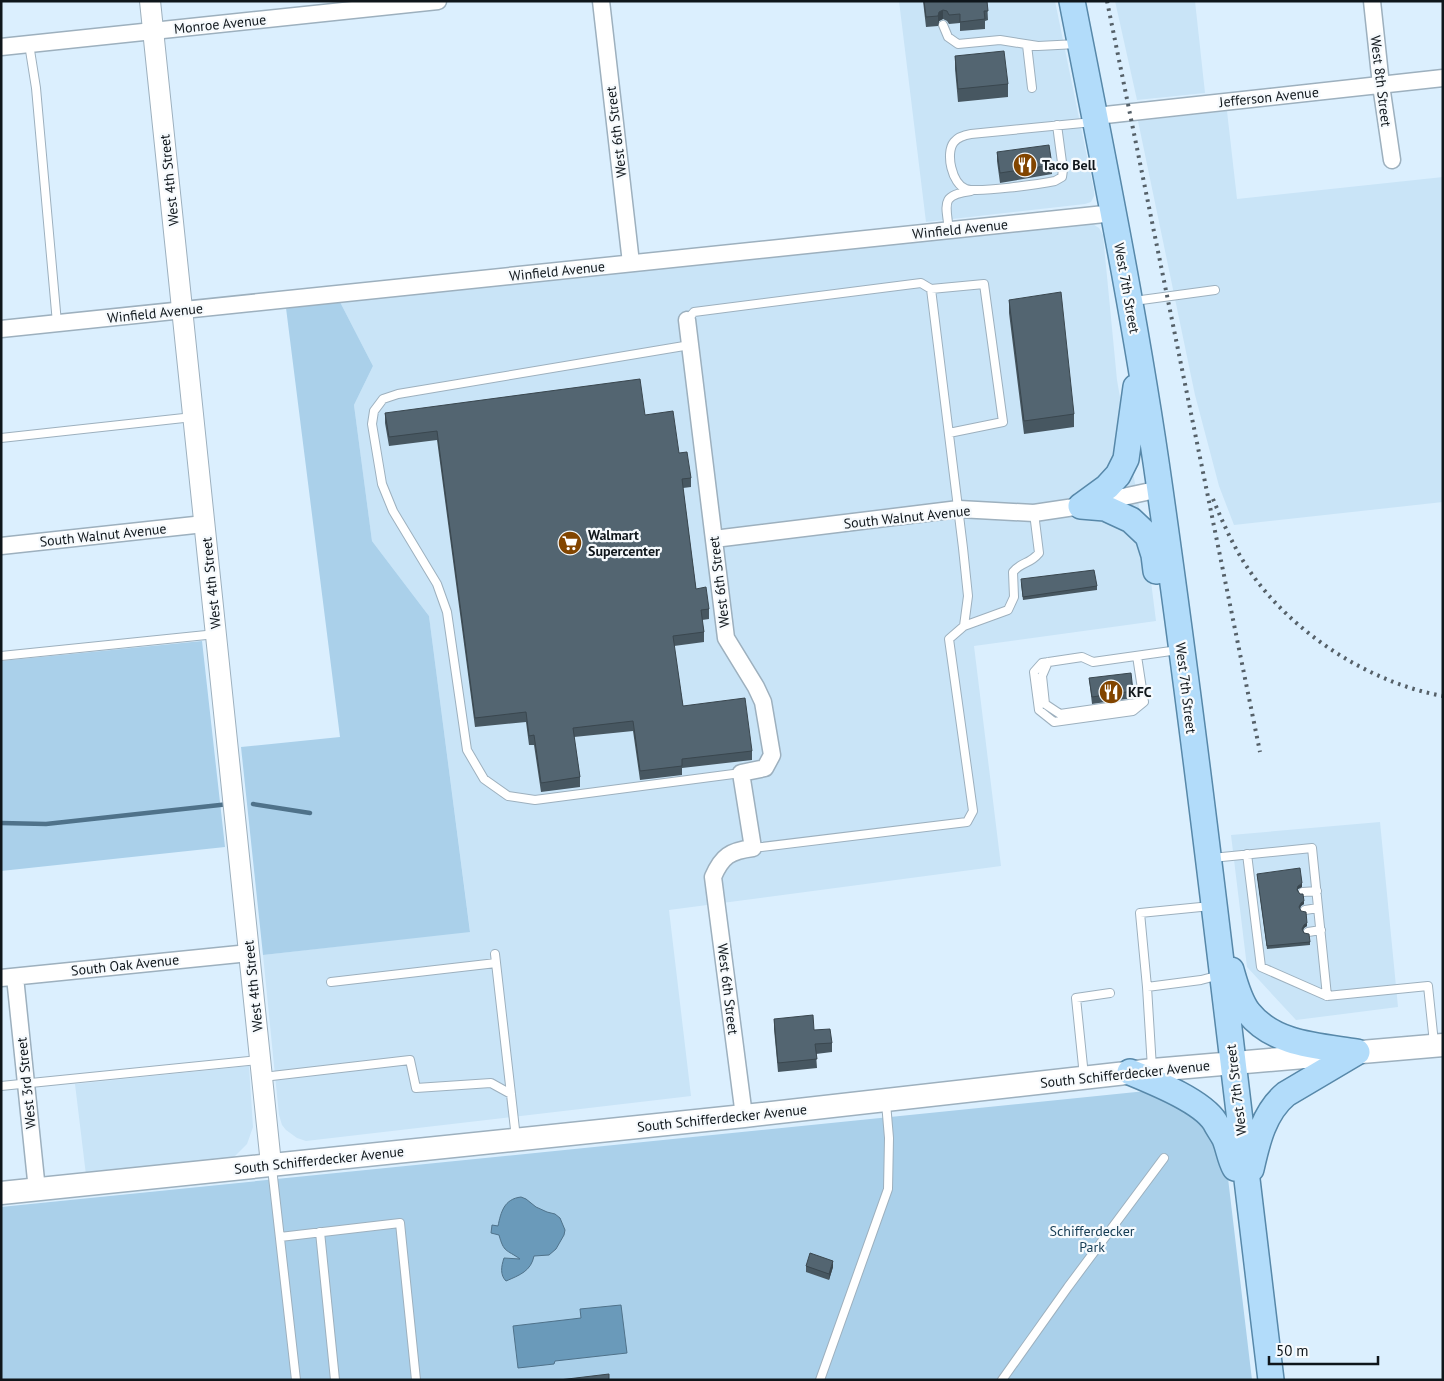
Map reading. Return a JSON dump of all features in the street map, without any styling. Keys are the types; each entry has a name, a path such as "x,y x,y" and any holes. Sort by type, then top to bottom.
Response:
{"main road":[{"name":"West 7th Street","path":"1072,1 1114,213 1160,489 1271,1380"},
{"path":"1081,506 1107,487 1118,475 1126,459 1140,362"},
{"path":"1081,506 1105,508 1120,514 1131,520 1148,536 1154,555 1157,577 1163,592 1176,610"},
{"path":"1218,946 1228,961 1240,997 1247,1011 1258,1022 1289,1040 1357,1052"},
{"name":"South Schifferdecker Avenue","path":"1,1194 271,1164 886,1101 1141,1071 1438,1045"},
{"path":"1247,1184 1260,1135 1269,1114 1278,1100 1357,1052"},
{"path":"1141,1071 1150,1081 1196,1104 1214,1120 1225,1140 1231,1161 1247,1184"}],"street":[{"name":"West 4th Street","path":"150,1 271,1164"},
{"name":"Monroe Avenue","path":"1,47 438,1"},
{"name":"West 6th Street","path":"601,1 631,263"},
{"name":"West 8th Street","path":"1372,1 1381,85 1392,160"},
{"name":"Jefferson Avenue","path":"1096,119 1443,78"},
{"name":"Winfield Avenue","path":"1,329 1114,213"},
{"name":"West 6th Street","path":"687,320 726,638 763,702 772,755 765,768 742,773"},
{"name":"South Walnut Avenue","path":"714,539 959,509 1034,512 1081,506 1160,489"},
{"name":"South Walnut Avenue","path":"1,546 204,524"},
{"path":"742,773 753,848"},
{"name":"West 6th Street","path":"744,1116 713,877 719,863 729,854 753,848"},
{"name":"South Oak Avenue","path":"8,978 249,952"},
{"name":"West 3rd Street","path":"8,978 26,1083 37,1190"}],"lane":[{"path":"943,25 948,37 958,44 1000,40 1028,45 1080,44"},
{"path":"29,44 36,88 57,323"},
{"path":"1028,45 1032,88"},
{"path":"973,191 959,185 954,178 952,170 950,149 961,136 1057,126 1096,119"},
{"path":"949,230 946,203 950,196 957,193 1050,182 1062,177 1063,170 1057,126"},
{"path":"687,320 694,312 921,283 931,289 984,284 1003,422 949,433"},
{"path":"931,289 968,596 964,626"},
{"path":"1129,302 1215,290"},
{"path":"690,345 398,394 383,399 374,411 372,424 382,484 393,511 436,584 447,612 467,750 484,779 508,796 535,800 742,773"},
{"path":"1,438 193,417"},
{"path":"753,848 968,822 973,811 950,639 964,626 1008,610 1014,597 1013,572 1020,564 1032,562 1039,554 1034,512"},
{"path":"1,656 216,634"},
{"path":"1137,656 1144,702 1134,711 1054,722 1039,710 1034,672 1042,663 1082,657 1093,662 1137,656 1181,650"},
{"path":"1207,858 1312,848 1327,996"},
{"path":"1247,854 1257,896 1262,937 1261,967 1327,996 1428,986 1438,1045"},
{"path":"1303,892 1316,891"},
{"path":"1141,1071 1147,987 1140,914 1213,906"},
{"path":"1305,910 1318,908"},
{"path":"1308,932 1321,930"},
{"path":"495,954 517,1140"},
{"path":"331,982 496,963"},
{"path":"1147,987 1201,980 1221,975"},
{"path":"1084,1078 1076,998 1110,993"},
{"path":"1,1086 410,1060 416,1088 491,1083 511,1094"},
{"path":"820,1380 888,1189 889,1138 886,1101"},
{"path":"1002,1380 1068,1287 1164,1158"},
{"path":"271,1164 296,1380"},
{"path":"280,1236 400,1222 416,1380"},
{"path":"320,1232 335,1380"}],"shaded area":[{"path":"899,1 1055,1 1094,191 1091,202 926,222"},
{"path":"1115,1 1195,1 1205,93 1137,100"},
{"path":"1227,111 1237,199 1443,177 1443,502 1234,525 1219,486 1195,395 1138,121"},
{"path":"1091,223 1099,228 1103,235 1117,380 1148,558 1156,621 974,646 1001,866 669,910 691,1096 306,1141 297,1138 286,1130 282,1125 279,1115 263,955 470,931 429,616 372,541 354,405 373,366 340,302"},
{"path":"1380,822 1398,1007 1296,1020 1247,967 1231,835"},
{"path":"249,1066 253,1127 247,1144 234,1157 86,1175 75,1084"},
{"path":"521,1197 536,1207 555,1214 560,1218 565,1230 556,1249 549,1255 534,1256 528,1269 506,1281 502,1271 504,1258 520,1259 504,1248 499,1235 491,1233 492,1225 498,1226 502,1211 507,1203"},
{"path":"621,1305 627,1353 555,1361 554,1364 518,1368 513,1326 581,1318 580,1309"}],"green space":[{"path":"340,302 373,366 354,405 372,541 429,616 470,932 263,955 241,747 340,737 286,308"},
{"path":"202,641 225,847 1,871 1,661"},
{"name":"Schifferdecker Park","path":"1146,1091 1190,1110 1225,1153 1252,1380 1,1380 1,1207"}],"building":[{"path":"924,1 987,1 988,11 984,11 985,19 960,22 960,14 949,15 947,11 943,10 939,12 938,16 926,17"},
{"path":"1004,51 1008,84 958,89 955,56"},
{"path":"1049,145 1052,165 1000,173 997,152"},
{"path":"1061,292 1074,414 1024,421 1009,300"},
{"name":"Walmart Supercenter","path":"640,379 645,415 673,411 679,453 687,452 691,478 682,479 696,589 706,587 709,609 701,610 704,632 673,636 683,706 745,698 752,751 682,759 682,766 640,771 633,721 573,728 580,777 541,783 534,735 529,736 526,712 475,718 437,431 389,437 385,413"},
{"path":"1094,570 1097,586 1023,597 1021,579"},
{"name":"KFC","path":"1131,673 1133,691 1092,697 1089,678"},
{"path":"1300,868 1302,883 1298,886 1297,890 1300,894 1303,894 1304,901 1299,907 1301,911 1306,912 1307,923 1302,929 1304,933 1309,934 1310,942 1267,946 1257,874"},
{"path":"813,1015 814,1030 830,1029 832,1043 815,1044 817,1059 778,1063 774,1019"},
{"path":"810,1253 833,1261 829,1274 806,1266"},
{"path":"609,1374 609,1380 559,1380"}],"waterway":[{"path":"1,823 46,824 229,804"},
{"path":"253,804 310,813"}],"railway":[{"path":"1107,1 1260,752"},
{"path":"1213,499 1234,544 1249,570 1266,593 1309,634 1360,667 1387,680 1443,696"}],"place":[{"name":"Taco Bell","path":"1025,165"},
{"name":"Walmart Supercenter","path":"570,543"},
{"name":"KFC","path":"1111,692"}]}
